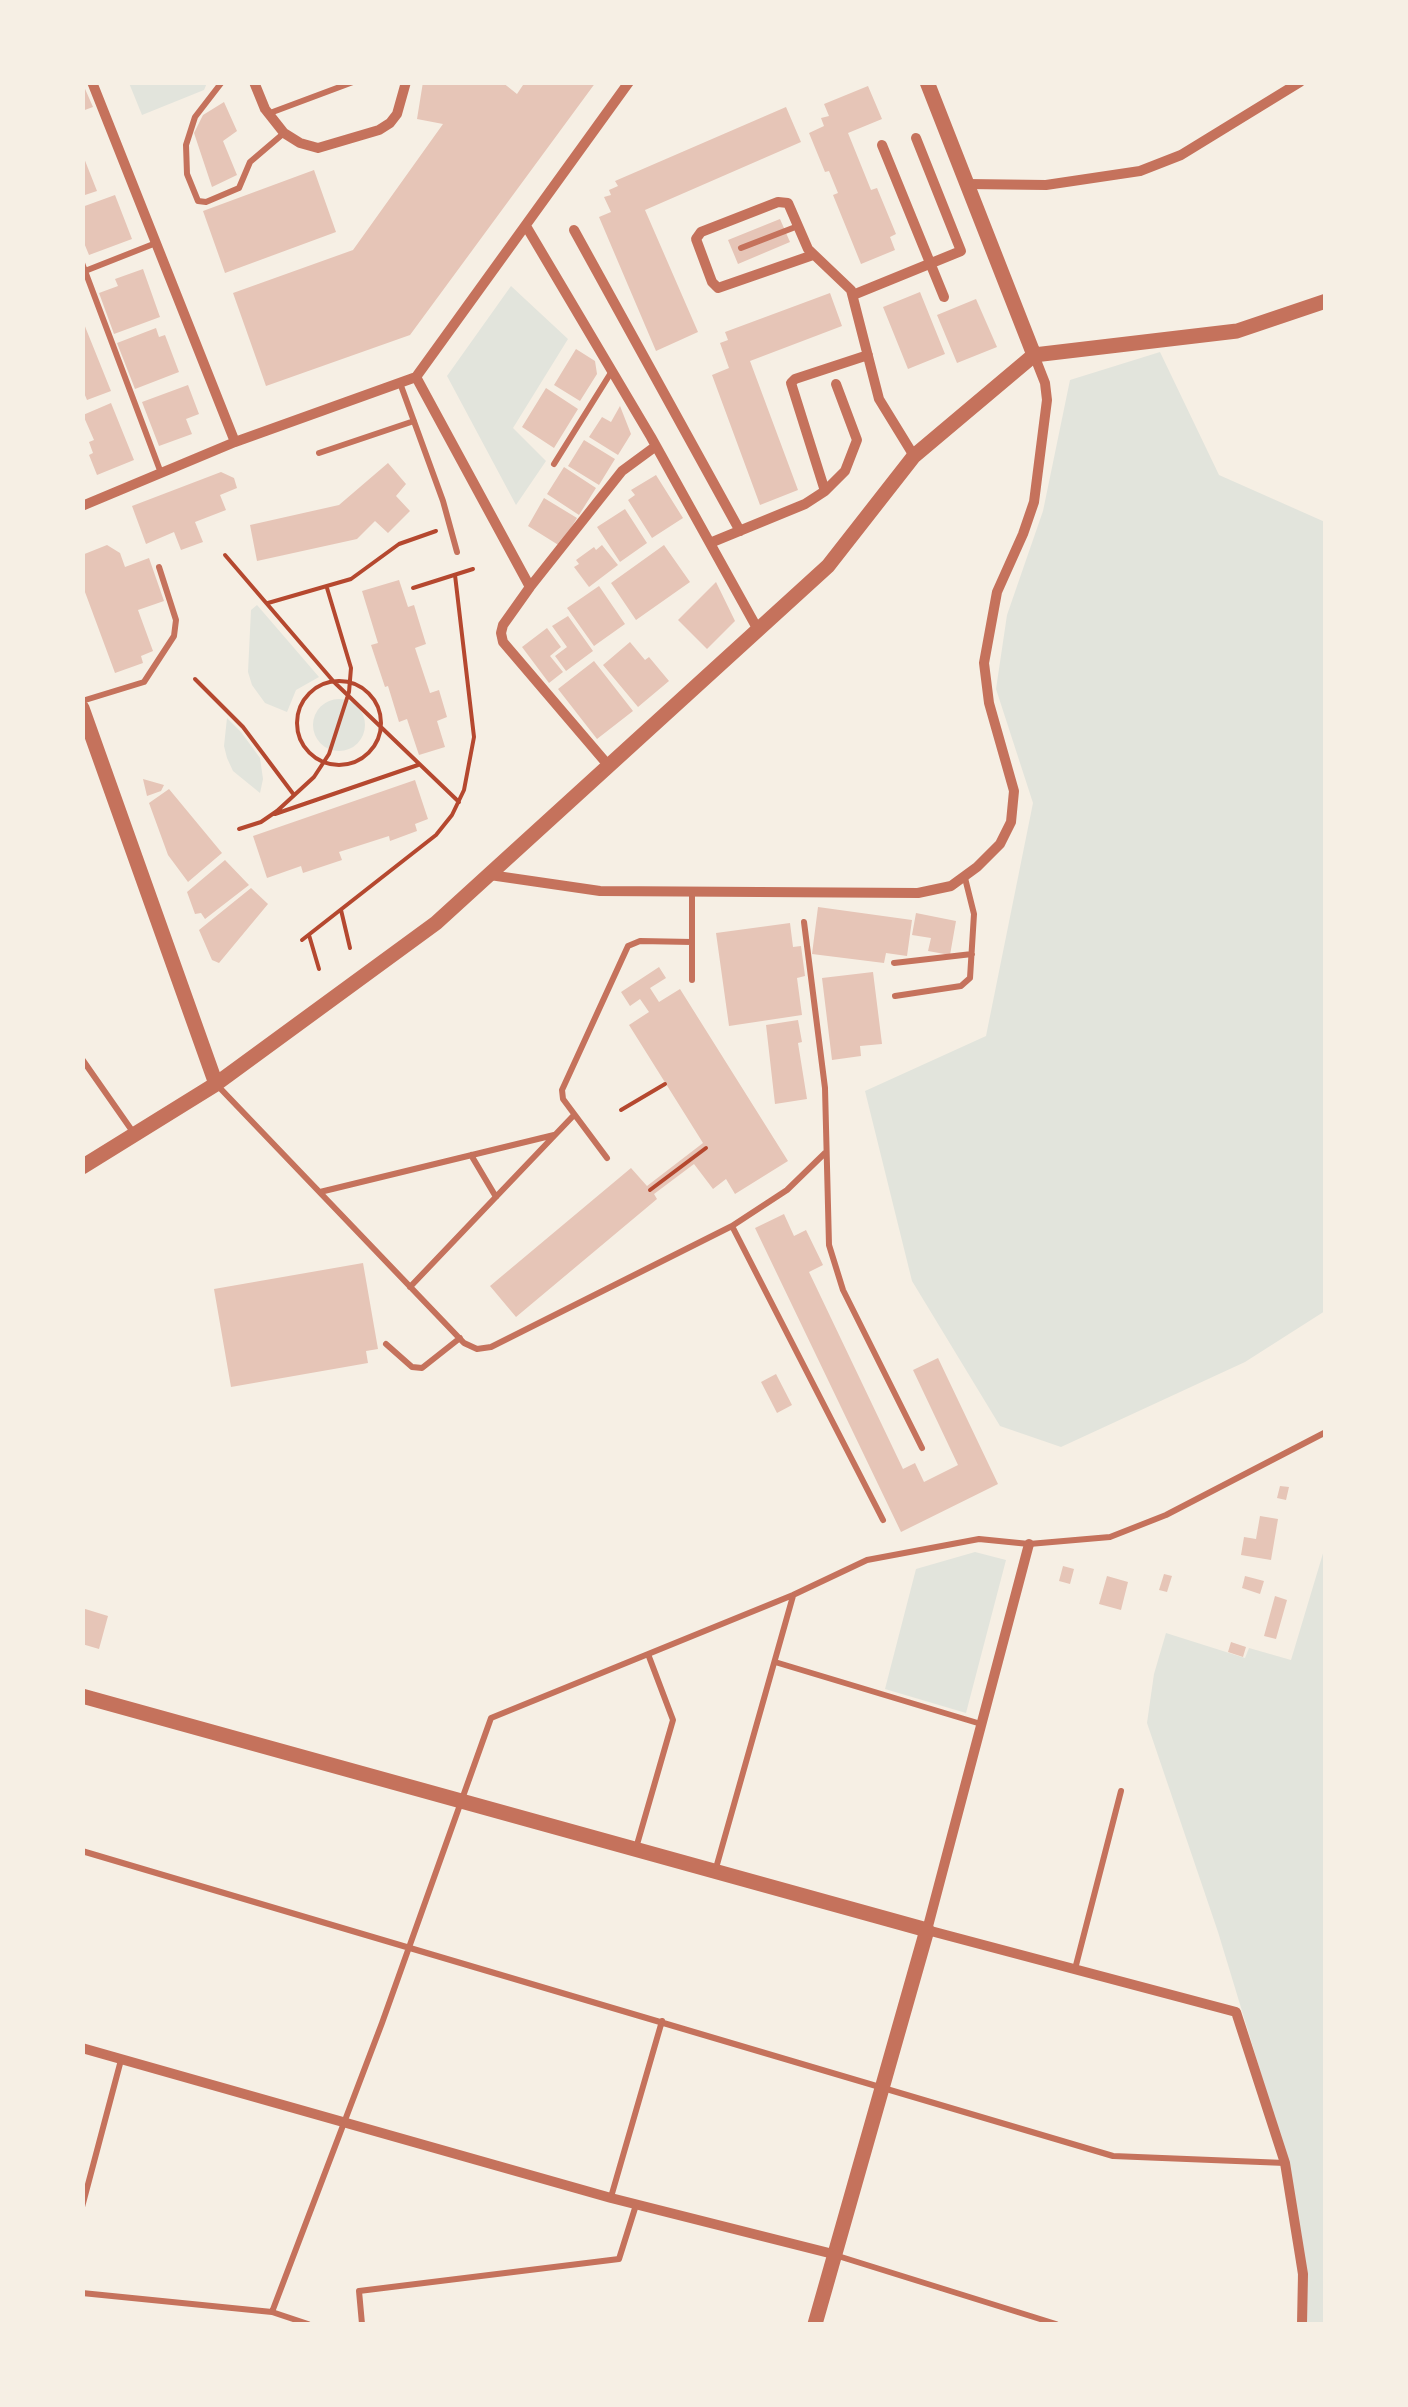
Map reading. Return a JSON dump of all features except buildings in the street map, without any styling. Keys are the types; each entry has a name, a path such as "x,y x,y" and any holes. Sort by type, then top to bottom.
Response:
{"street":[{"path":"92,82 234,442"},
{"path":"254,82 268,114 284,134 311,148 325,148 379,130 397,114 406,82"},
{"path":"82,506 234,442 416,378 629,82"},
{"path":"490,875 540,885 600,890 918,893 951,886 965,878 1000,844 1011,822 1014,791 989,703 984,663 997,592 1034,502 1045,383 926,82"},
{"path":"967,184 1046,185 1140,170 1181,154 1300,82"},
{"path":"853,295 961,249 916,138"},
{"path":"882,145 944,297"},
{"path":"813,254 718,288 712,282 696,239 701,232 783,201 788,203 813,254 853,295 879,399 914,456"},
{"path":"526,226 656,446 757,628"},
{"path":"574,230 740,531"},
{"path":"82,1167 216,1084 436,923 836,558 914,456 1034,354 1238,331 1326,301"},
{"path":"825,491 791,383 795,378 868,355"},
{"path":"416,378 530,586"},
{"path":"710,543 806,504 845,471 857,440 836,384"},
{"path":"608,765 503,642 503,625 622,471 656,446"},
{"path":"82,705 216,1084"},
{"path":"815,2324 927,1930 1029,1544"},
{"path":"82,1696 1236,2012 1285,2163 1303,2274 1302,2324"},
{"path":"82,2048 611,2198 837,2255"}],"lane":[{"path":"222,82 195,117 186,146 187,174 198,201 206,202 239,188 250,162 284,134"},
{"path":"268,114 353,82"},
{"path":"741,248 798,226"},
{"path":"156,243 84,267 161,473"},
{"path":"554,464 612,371"},
{"path":"400,383 457,552"},
{"path":"318,452 414,422"},
{"path":"82,705 144,682 174,636 176,620 159,567"},
{"path":"895,996 964,984 970,978 974,914 965,878"},
{"path":"692,891 692,980"},
{"path":"804,922 825,1088 826,1216 835,1270 922,1448"},
{"path":"606,1158 563,1100 562,1090 628,946 640,941 692,942"},
{"path":"894,963 972,954"},
{"path":"82,1059 134,1133"},
{"path":"216,1084 470,1347 491,1347 732,1226 787,1190 825,1153"},
{"path":"410,1287 574,1114"},
{"path":"320,1192 554,1135"},
{"path":"472,1156 496,1197"},
{"path":"732,1226 882,1520"},
{"path":"386,1344 407,1363 422,1368 460,1338"},
{"path":"272,2312 409,1950 491,1718 793,1595 867,1560 979,1539 1029,1544 1110,1537 1166,1515 1326,1432"},
{"path":"715,1872 793,1595"},
{"path":"636,1850 673,1720 648,1654"},
{"path":"775,1662 981,1724"},
{"path":"1075,1970 1121,1791"},
{"path":"82,1851 1113,2156 1285,2163"},
{"path":"611,2198 662,2020"},
{"path":"82,2207 120,2060"},
{"path":"362,2324 359,2291 619,2259 636,2204"},
{"path":"837,2255 1056,2324"},
{"path":"82,2293 272,2312 308,2324"}],"path":[{"path":"266,604 352,580 399,544 450,526"},
{"path":"225,555 334,682 458,802"},
{"path":"413,588 474,569"},
{"path":"302,940 436,835 458,802 474,737 456,574"},
{"path":"270,815 324,763 348,696 350,661 327,588"},
{"path":"194,680 243,727 294,795"},
{"path":"334,682 350,683 368,692 376,704 380,727 375,744 354,763 324,763 304,748 297,722 306,696 334,682"},
{"path":"240,829 420,764"},
{"path":"341,910 350,948"},
{"path":"309,934 319,969"},
{"path":"620,1110 666,1084"},
{"path":"650,1190 706,1148"}],"shaded area":[{"path":"129,83 207,83 204,90 142,115"},
{"path":"511,286 568,339 513,428 546,461 516,505 447,376"},
{"path":"1160,352 1219,475 1325,522 1325,1311 1245,1362 1061,1447 1000,1426 912,1281 865,1091 986,1036 1033,803 996,689 1007,615 1043,511 1070,380"},
{"path":"257,605 319,677 296,690 287,712 265,703 248,672 251,610"},
{"path":"339,699 358,706 365,725 358,744 339,751 320,744 313,725 320,706"},
{"path":"227,718 260,758 260,793 233,771 227,758"},
{"path":"1324,1550 1325,2324 1302,2324 1287,2159 1218,1932 1147,1723 1154,1674 1166,1633 1245,1658 1249,1648 1291,1660"},
{"path":"975,1552 1006,1560 966,1713 885,1689 916,1569"}]}
